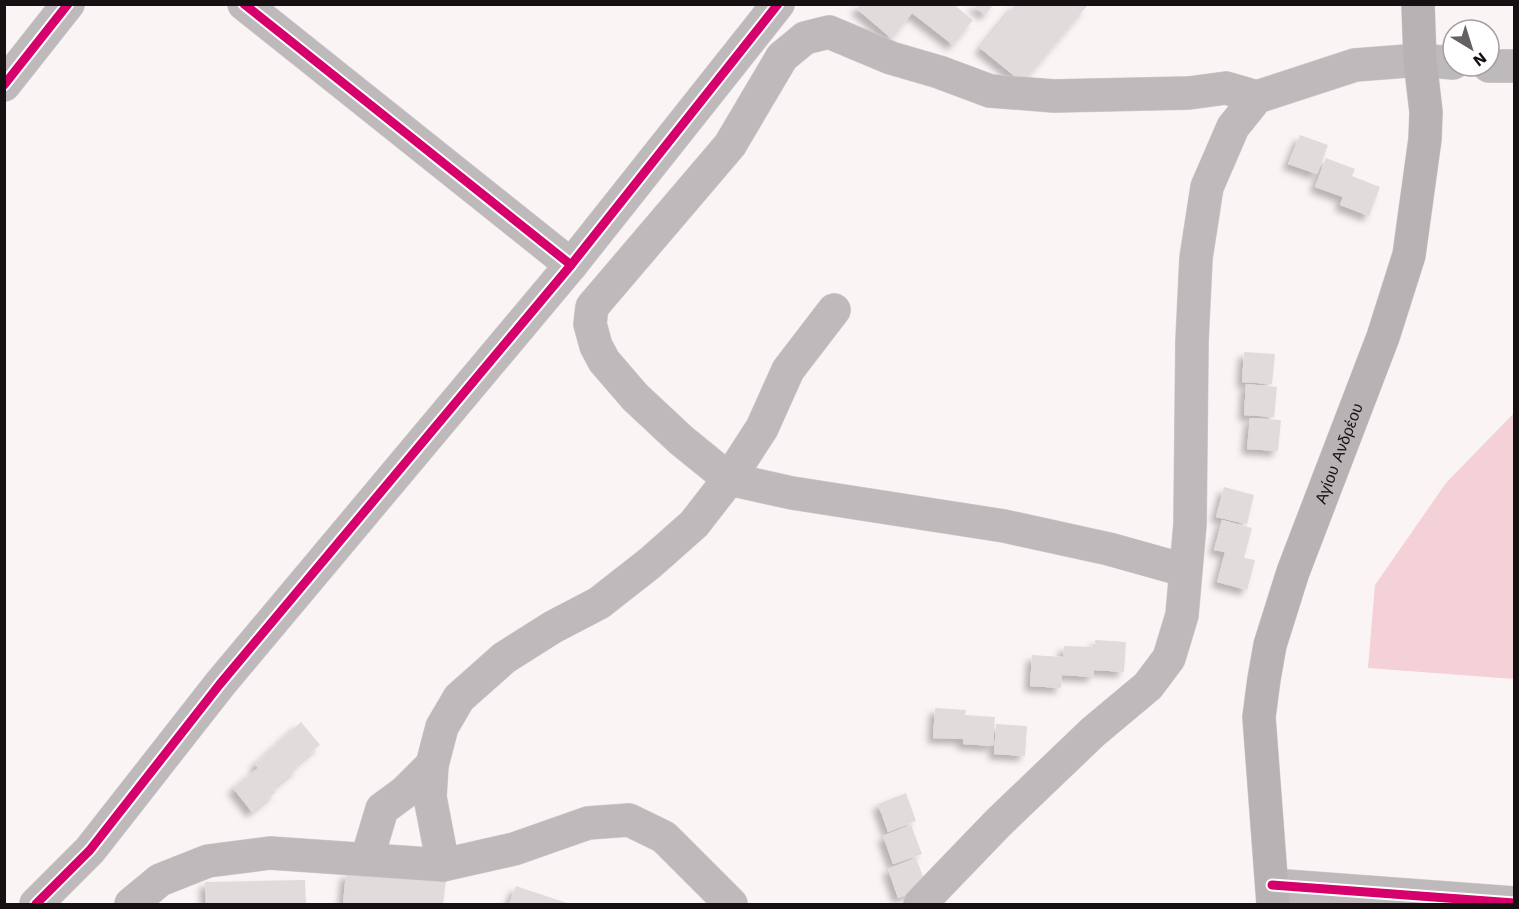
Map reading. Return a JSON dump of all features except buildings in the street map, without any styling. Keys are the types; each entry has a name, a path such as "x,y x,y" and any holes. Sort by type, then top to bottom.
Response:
{"main road":[{"name":"Αγίου Ανδρέου","path":"1273,895 1259,717 1264,679 1270,645 1293,572 1383,337 1409,255 1425,139 1426,112 1419,60 1418,4"}],"street":[{"path":"4,85 68,4"},
{"path":"244,4 570,265"},
{"path":"36,904 90,850 220,684 570,265 778,4"},
{"path":"1184,570 1109,549 1004,526 792,493 729,479 681,440 634,397 604,361 596,346 590,324 592,306 730,145 782,57 805,38 829,32 891,58 939,72 990,91 1054,96 1189,93 1226,88 1257,96 1355,65 1419,60 1441,62"},
{"path":"920,904 1006,815 1093,732 1148,686 1169,658 1182,615 1184,570 1190,524 1192,341 1196,270 1207,187 1233,126 1257,96"},
{"path":"443,865 430,797 432,765 442,727 459,698 504,658 553,627 599,603 650,563 694,524 729,479 762,428 788,370 834,310"},
{"path":"368,859 382,809 405,792 432,765"},
{"path":"131,904 160,880 208,861 270,853 443,865 514,849 588,823 630,820 664,837 731,904"},
{"path":"1273,895 1515,903"}],"shaded area":[{"path":"1514,410 1514,679 1368,668 1375,585 1446,483 1513,414"}],"cycle path":[{"path":"4,85 68,4"},
{"path":"244,4 571,265"},
{"path":"36,904 90,850 220,684 571,265 778,4"},
{"path":"1272,885 1514,903"}]}
